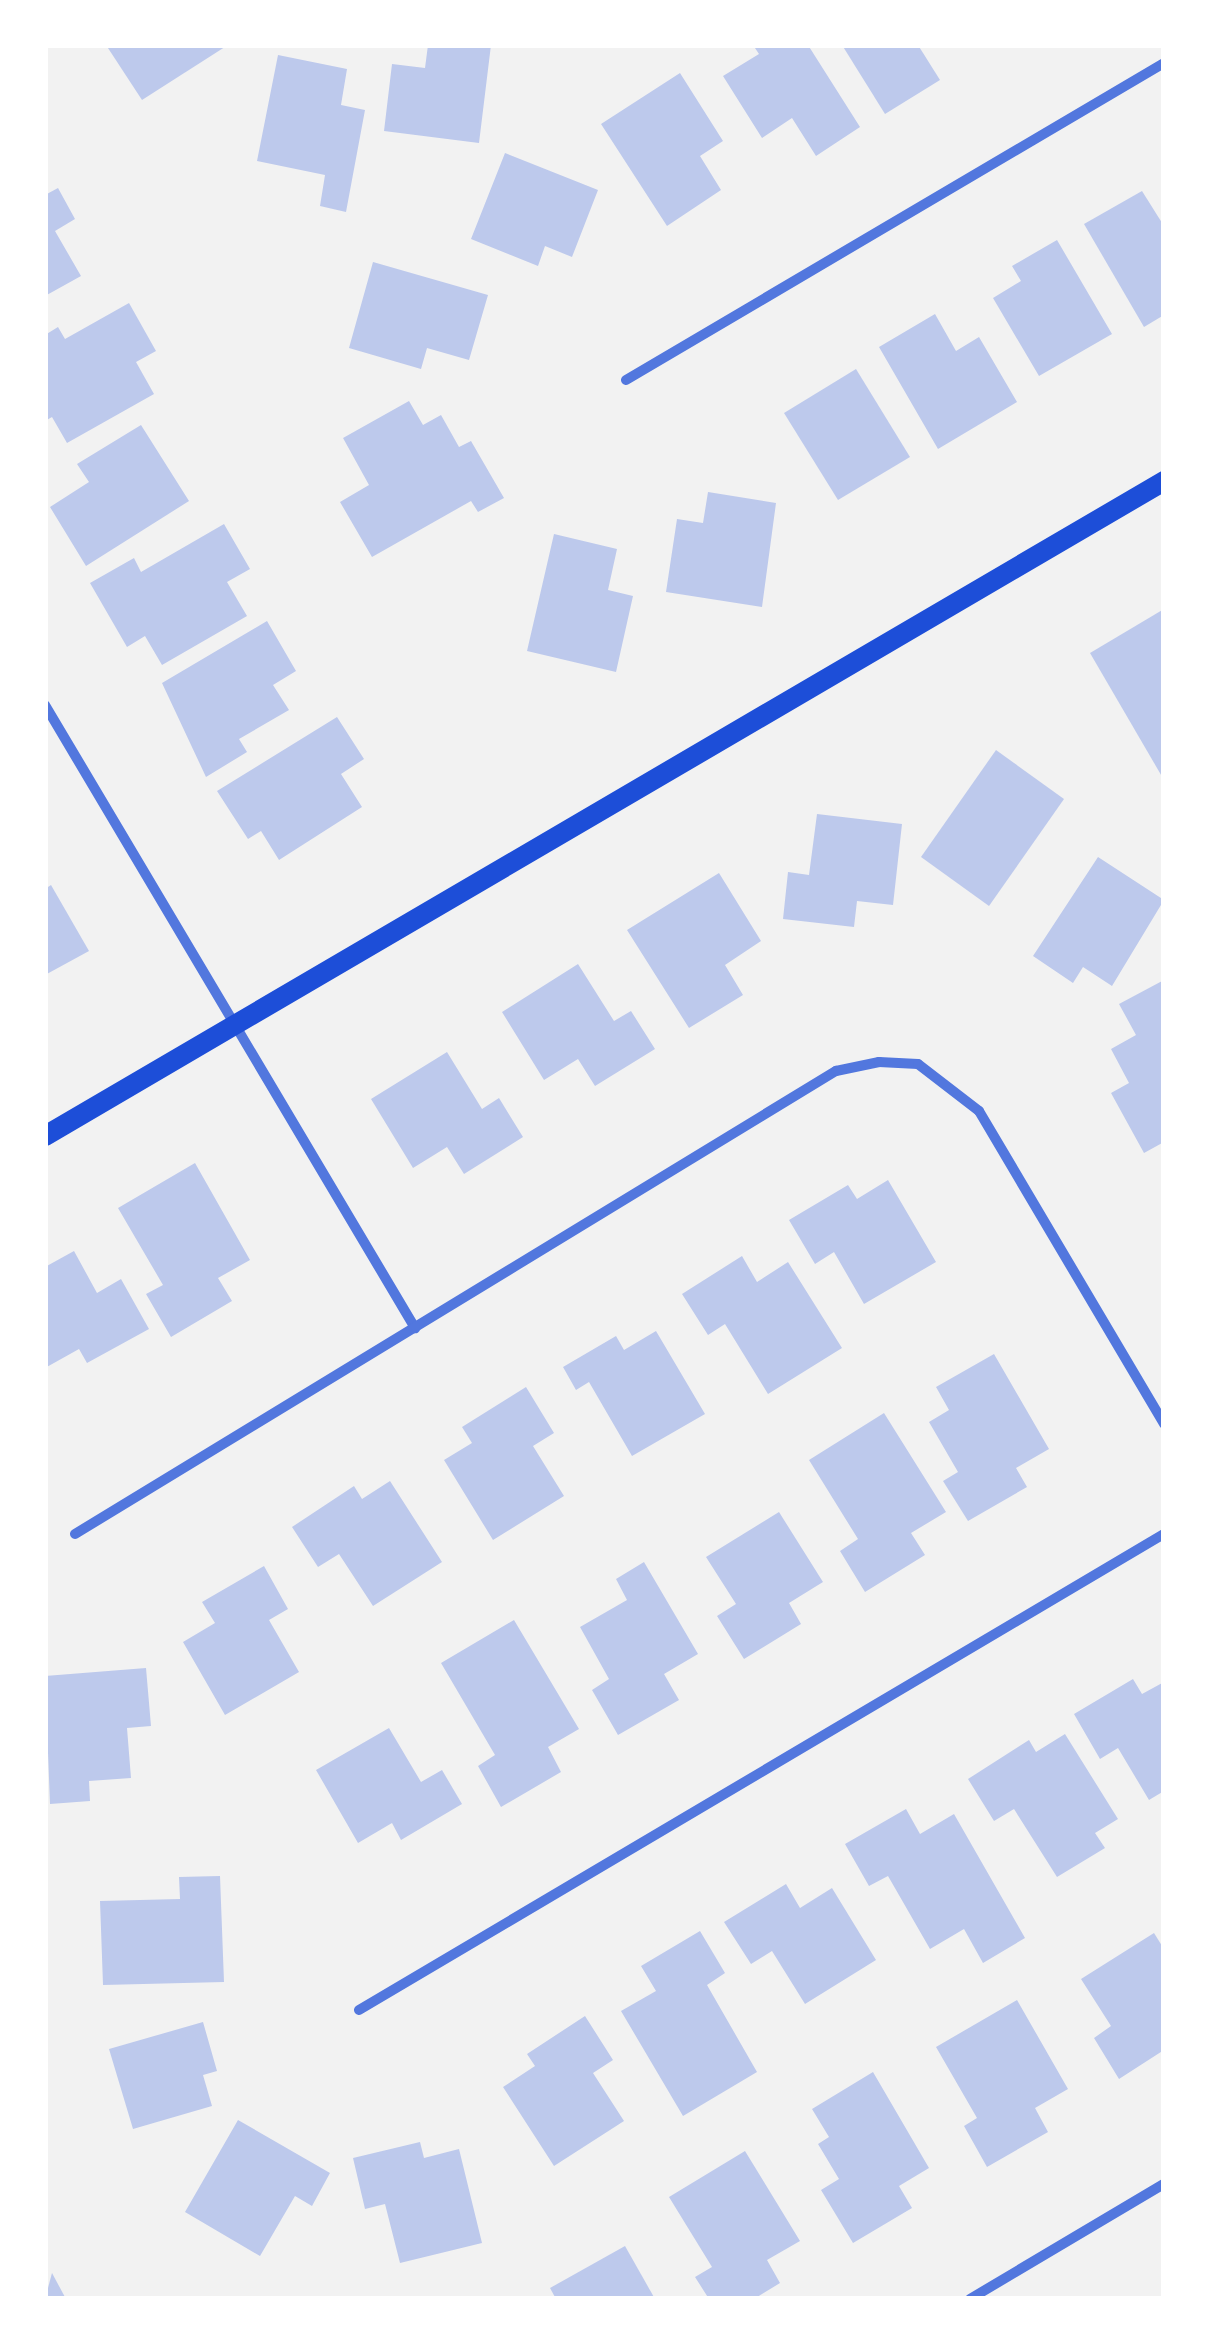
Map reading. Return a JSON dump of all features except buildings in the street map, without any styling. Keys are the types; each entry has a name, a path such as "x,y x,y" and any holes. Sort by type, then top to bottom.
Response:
{"main road":[{"path":"45,1136 1164,482"}],"street":[{"path":"626,380 1164,63"},
{"path":"45,705 49,722 415,1328"},
{"path":"75,1534 836,1071 918,1064 979,1110 1164,1424"},
{"path":"359,2010 1164,1534"},
{"path":"970,2299 1164,2184"}]}
